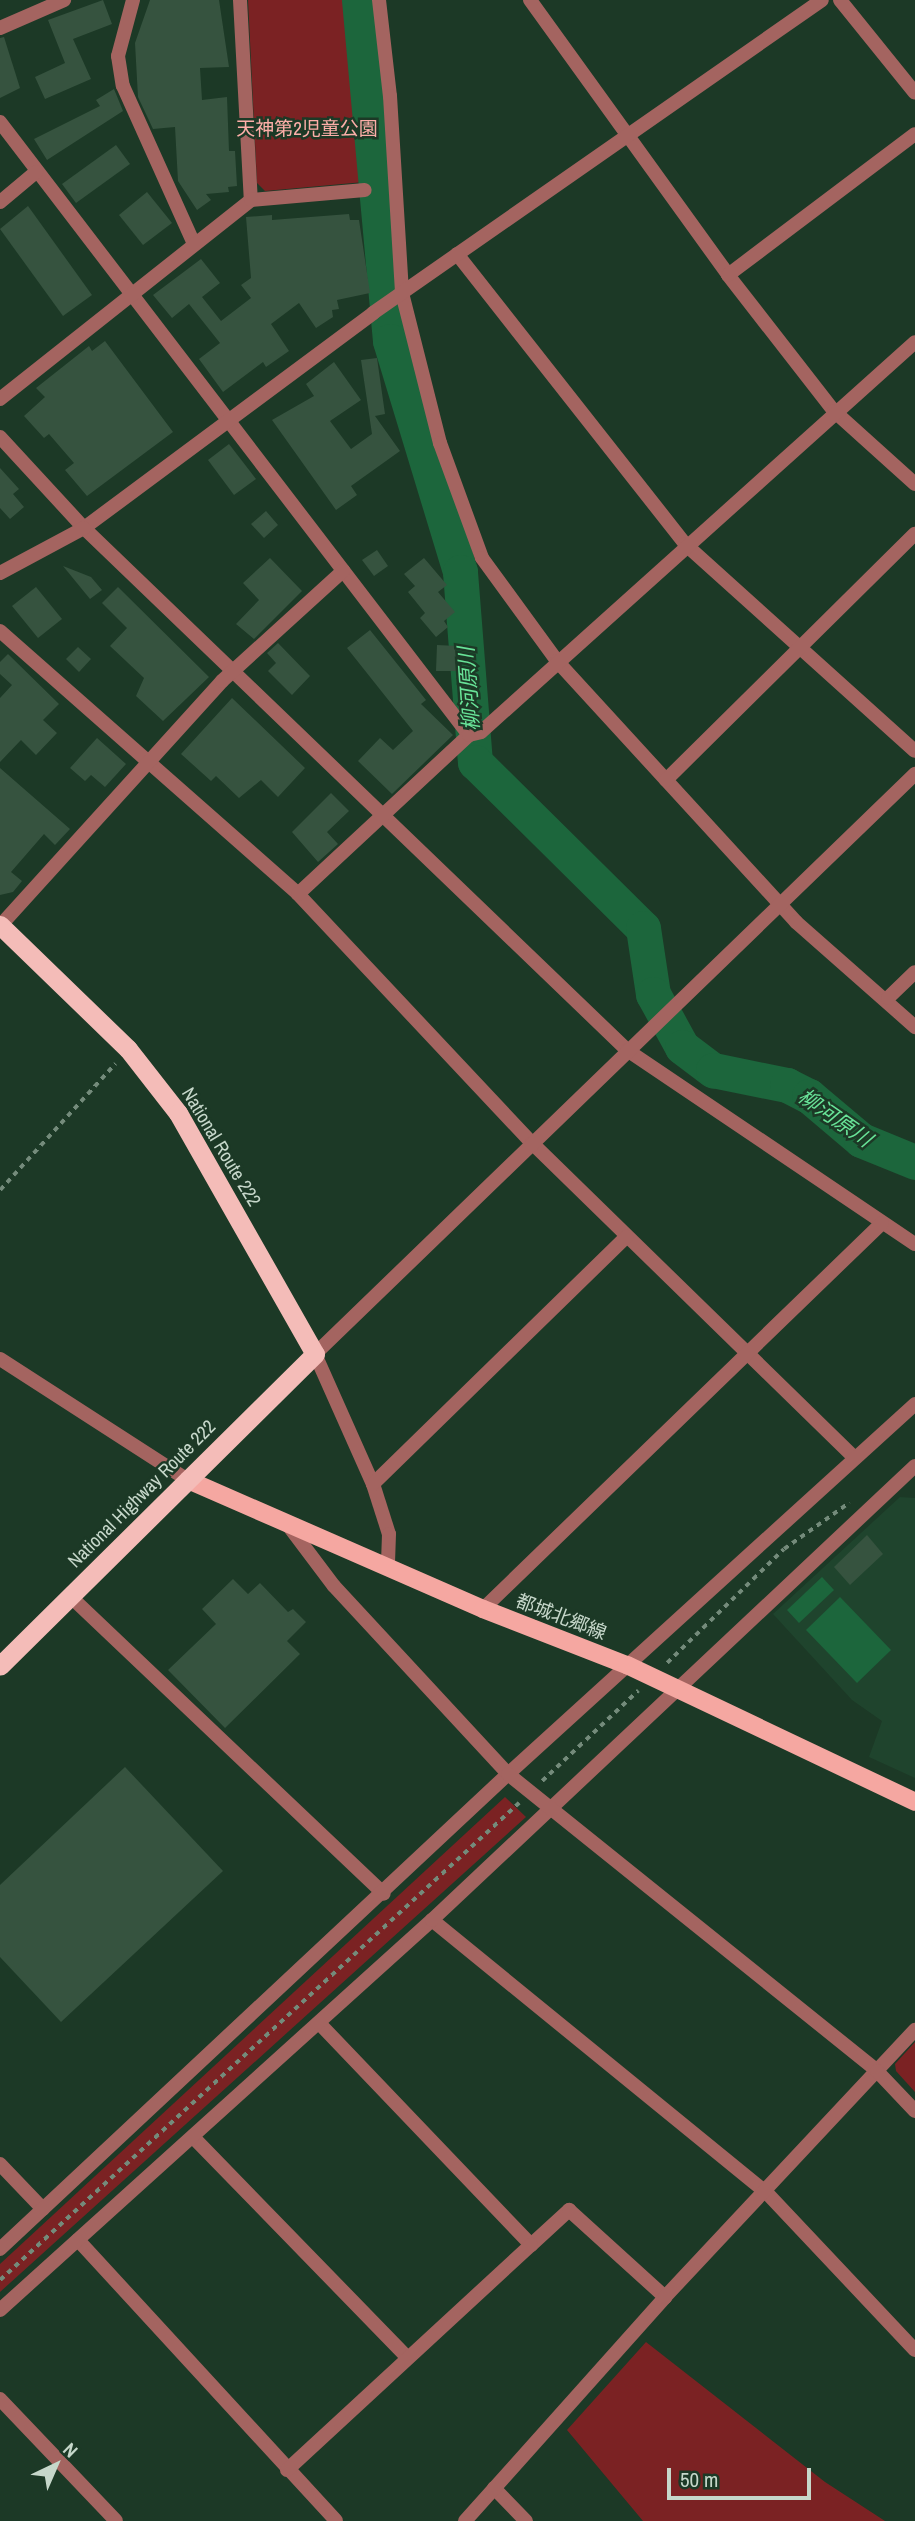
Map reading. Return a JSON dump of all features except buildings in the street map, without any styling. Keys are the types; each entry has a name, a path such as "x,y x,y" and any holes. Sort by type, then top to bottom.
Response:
{"highway":[{"name":"National Route 222","path":"0,926 128,1049 178,1114 315,1354"},
{"name":"National Highway Route 222","path":"0,1666 315,1354"}],"main road":[{"name":"都城北郷線","path":"188,1480 288,1525 388,1564 483,1609 627,1665 915,1802"}],"street":[{"path":"0,28 64,0"},
{"path":"133,0 118,56 123,86 193,242"},
{"path":"240,0 251,200"},
{"path":"379,0 390,96 402,293 440,443 482,558 557,660 778,903 888,998 915,1027"},
{"path":"530,0 630,135 728,275 834,411 915,484"},
{"path":"0,573 84,528 373,313 822,0"},
{"path":"840,0 915,93"},
{"path":"0,122 225,421 475,733"},
{"path":"728,275 915,134"},
{"path":"0,202 36,172"},
{"path":"0,400 193,242 251,200 365,190"},
{"path":"457,254 685,544 915,751"},
{"path":"298,894 685,544 915,342"},
{"path":"0,437 84,528 627,1050 915,1244"},
{"path":"666,780 915,534"},
{"path":"0,926 145,761 231,671 343,570"},
{"path":"0,631 298,894 532,1143 855,1458"},
{"path":"388,1564 389,1534 373,1484 315,1354 778,903 915,774"},
{"path":"888,998 915,972"},
{"path":"483,1609 882,1223"},
{"path":"373,1484 626,1237"},
{"path":"0,1359 188,1480"},
{"path":"0,2249 384,1894 508,1774 915,1404"},
{"path":"0,2310 432,1920 915,1466"},
{"path":"288,1525 334,1586 508,1774 877,2071 915,2110"},
{"path":"71,1597 384,1894"},
{"path":"432,1920 766,2192 915,2350"},
{"path":"318,2023 531,2245"},
{"path":"466,2521 665,2297 915,2030"},
{"path":"193,2137 407,2357"},
{"path":"0,2164 43,2210"},
{"path":"287,2470 569,2210 665,2297"},
{"path":"78,2240 336,2521"},
{"path":"0,2399 116,2521"},
{"path":"494,2488 526,2521"}],"path":[{"path":"0,1190 128,1049"},
{"path":"667,1663 784,1549 859,1496"},
{"path":"540,1783 639,1690"},
{"path":"0,2280 523,1799"}],"shaded area":[{"path":"900,1497 915,1498 915,1778 869,1757 882,1721 852,1700 773,1614"},
{"path":"822,1577 834,1590 799,1623 787,1610"},
{"path":"840,1597 891,1650 857,1683 806,1630"}],"green space":[{"name":"天神第2児童公園","path":"248,0 349,0 364,182 265,191 257,183"},
{"path":"505,1797 526,1817 0,2292 0,2264"},
{"path":"915,2042 915,2092 896,2071 895,2064"},
{"path":"646,2342 825,2482 885,2521 643,2521 567,2430"}],"waterway":[{"name":"柳河原川","path":"359,0 390,341 460,572 475,762 643,928 653,994 682,1047 713,1070 787,1085 809,1096 861,1140 915,1162"}]}
